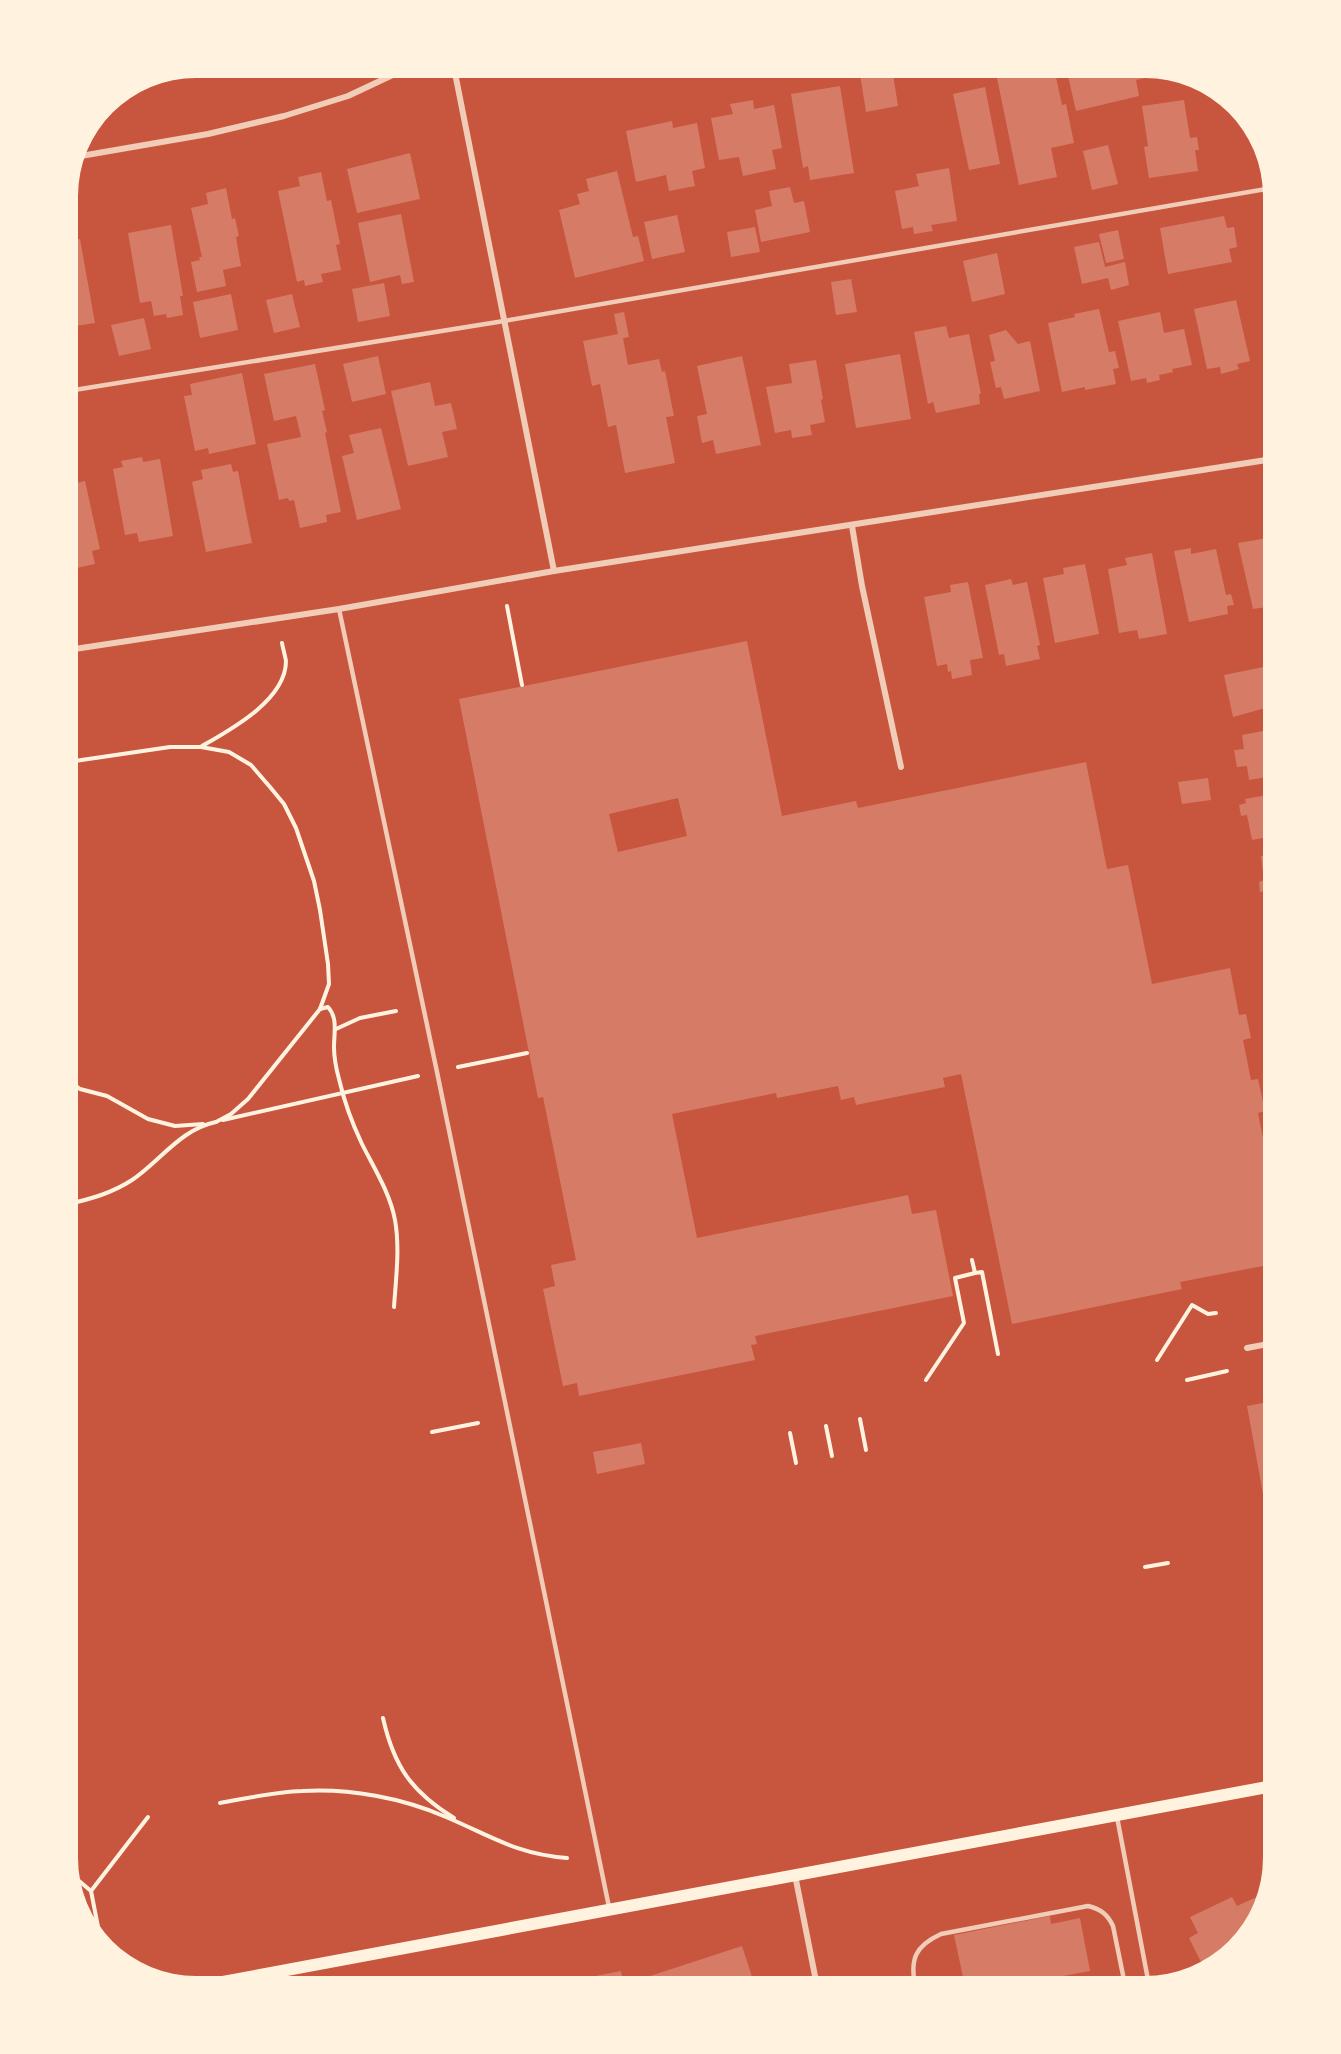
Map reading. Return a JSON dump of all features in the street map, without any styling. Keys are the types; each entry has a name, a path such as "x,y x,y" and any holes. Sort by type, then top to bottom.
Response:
{"main road":[{"path":"255,1976 1263,1788"}],"street":[{"path":"85,155 208,134 284,116 348,96 386,78"},
{"path":"456,78 554,572"},
{"path":"78,648 339,609 554,572 1263,461"},
{"path":"852,526 862,586 901,767"},
{"path":"1247,1348 1263,1345"},
{"path":"795,1875 815,1976"}],"lane":[{"path":"78,389 504,321 1263,190"},
{"path":"339,609 435,1061 609,1910"},
{"path":"1117,1815 1147,1976"},
{"path":"913,1976 912,1967 917,1952 927,1940 941,1934 1088,1906 1103,1912 1110,1919 1123,1976"}],"path":[{"path":"507,606 522,685"},
{"path":"201,747 240,725 277,687 284,675 286,662 282,643"},
{"path":"78,761 170,747 201,747 229,752 251,765 284,804 296,828 314,881 328,964 329,984 320,1009 248,1099 231,1114 216,1122"},
{"path":"320,1009 328,1007 332,1011 336,1029 334,1048 342,1092 353,1124 389,1199 395,1218 397,1257 394,1307"},
{"path":"336,1029 360,1018 396,1011"},
{"path":"457,1068 527,1053"},
{"path":"78,1088 107,1096 148,1119 189,1126 216,1122 418,1076"},
{"path":"78,1201 114,1191 135,1178 185,1135 210,1123"},
{"path":"972,1260 975,1273"},
{"path":"926,1380 964,1323 955,1278 982,1272 998,1354"},
{"path":"1157,1360 1192,1305 1208,1314 1216,1313"},
{"path":"1187,1380 1227,1371"},
{"path":"860,1419 866,1450"},
{"path":"432,1432 478,1423"},
{"path":"826,1426 832,1456"},
{"path":"790,1433 796,1463"},
{"path":"1145,1567 1168,1563"},
{"path":"383,1718 392,1748 411,1784 424,1798 472,1830"},
{"path":"220,1803 303,1790 364,1795 417,1807 446,1817 502,1844 521,1850 543,1856 567,1858"},
{"path":"91,1891 148,1817"},
{"path":"81,1882 91,1891 97,1922"}],"building":[{"path":"861,78 894,78 898,106 866,112"},
{"path":"997,78 1056,78 1062,105 1066,104 1074,143 1051,148 1057,177 1019,185"},
{"path":"1068,78 1145,78 1136,80 1139,96 1076,111"},
{"path":"840,86 854,173 810,180 808,166 803,168 791,94"},
{"path":"985,87 1000,164 969,170 953,94"},
{"path":"753,100 754,109 774,105 782,148 772,150 776,169 743,176 739,157 719,160 711,118 733,114 730,104"},
{"path":"1184,100 1190,138 1197,137 1199,150 1195,150 1198,171 1149,178 1144,147 1148,146 1142,106"},
{"path":"672,121 673,128 697,123 705,168 692,171 695,186 669,191 666,175 636,182 626,131"},
{"path":"1108,145 1118,184 1092,190 1083,151"},
{"path":"410,153 420,199 357,213 347,169"},
{"path":"949,168 957,221 931,225 933,231 914,234 913,227 902,229 895,191 919,186 916,174"},
{"path":"617,171 633,237 638,236 644,261 575,278 559,210 580,204 577,194 589,191 586,179"},
{"path":"321,172 327,201 331,200 340,244 336,245 341,270 321,274 323,282 305,286 304,280 297,282 278,191 300,186 298,177"},
{"path":"790,187 794,203 804,201 810,232 761,242 755,210 772,206 769,191"},
{"path":"226,188 232,219 235,218 239,236 236,237 241,266 223,270 226,286 197,292 191,262 200,260 199,257 202,257 191,208 208,204 206,193"},
{"path":"401,214 414,282 402,284 400,275 370,282 358,223"},
{"path":"677,215 685,252 652,259 644,222"},
{"path":"1224,216 1227,228 1234,227 1237,247 1229,249 1232,262 1168,274 1160,228"},
{"path":"171,225 183,296 180,296 183,315 167,318 166,314 154,316 151,301 140,303 128,233"},
{"path":"755,227 760,252 731,257 727,232"},
{"path":"1118,230 1124,259 1106,263 1099,234"},
{"path":"78,239 80,239 95,323 78,326"},
{"path":"1099,242 1105,267 1125,262 1129,285 1111,290 1108,278 1082,284 1074,247"},
{"path":"997,253 1005,294 972,302 963,261"},
{"path":"851,279 857,312 836,315 831,282"},
{"path":"384,283 390,316 358,322 352,289"},
{"path":"231,294 238,330 200,338 193,302"},
{"path":"292,294 300,327 274,333 266,300"},
{"path":"1236,300 1250,361 1237,364 1239,369 1221,374 1220,367 1207,369 1194,309"},
{"path":"1099,309 1109,352 1115,351 1119,368 1113,369 1116,384 1062,392 1048,323"},
{"path":"624,312 629,337 623,338 628,365 659,359 662,372 665,371 674,416 666,417 675,463 625,473 616,425 608,427 600,384 592,386 583,341 618,334 614,314"},
{"path":"1160,312 1164,333 1184,329 1192,365 1172,369 1173,372 1159,375 1160,380 1147,383 1146,378 1131,381 1118,321"},
{"path":"144,318 151,349 119,356 111,325"},
{"path":"946,326 949,338 969,334 981,394 979,394 980,404 936,413 933,402 928,404 914,332"},
{"path":"1006,330 1018,344 1030,341 1040,391 1004,399 1001,387 996,388 990,362 995,361 989,335"},
{"path":"900,354 911,419 856,428 845,364"},
{"path":"378,356 386,394 352,402 343,364"},
{"path":"742,356 761,445 716,454 713,440 702,443 697,416 707,414 697,366"},
{"path":"816,360 825,422 810,425 812,435 792,438 791,430 775,433 766,387 792,383 789,364"},
{"path":"315,364 325,410 322,411 327,432 325,433 341,512 326,515 327,522 300,528 294,500 289,501 288,498 279,500 267,444 301,437 296,416 274,421 264,374"},
{"path":"242,373 256,444 209,454 208,448 195,451 184,396 192,395 190,384"},
{"path":"430,382 435,406 451,403 457,429 442,432 448,457 408,466 391,391"},
{"path":"381,428 401,509 357,520 342,456 354,453 349,435"},
{"path":"142,457 143,462 160,459 173,536 139,542 137,533 125,535 113,469 123,467 121,461"},
{"path":"231,464 233,472 238,471 252,543 206,552 192,482 203,479 201,470"},
{"path":"85,481 100,549 92,551 95,564 78,568 78,483"},
{"path":"1263,539 1263,608 1253,609 1238,543"},
{"path":"1191,548 1191,554 1216,549 1226,595 1231,594 1234,605 1227,606 1228,614 1189,622 1174,551"},
{"path":"1152,553 1167,634 1139,639 1137,630 1119,633 1108,569 1127,565 1125,558"},
{"path":"1085,564 1099,634 1055,643 1043,578 1064,574 1063,568"},
{"path":"1011,579 1013,585 1027,582 1040,645 1037,646 1040,659 1006,666 1004,654 999,655 985,585"},
{"path":"968,582 983,658 970,660 972,675 952,679 947,664 937,666 924,597 951,592 950,585"},
{"path":"747,641 782,816 856,801 858,808 1086,762 1107,869 1128,865 1152,984 1230,968 1239,1015 1246,1014 1251,1038 1243,1040 1251,1080 1258,1079 1263,1102 1263,1112 1258,1113 1263,1138 1263,1266 1180,1282 1182,1289 1012,1324 961,1074 943,1078 945,1087 856,1105 854,1097 841,1100 838,1086 777,1098 776,1093 672,1114 697,1238 908,1195 912,1214 936,1210 953,1296 755,1336 757,1344 751,1345 755,1360 579,1396 577,1383 563,1386 543,1289 555,1286 551,1265 576,1260 543,1097 538,1098 459,699","holes":["678,798 687,836 618,852 609,814"]},
{"path":"1263,667 1263,709 1233,717 1224,675"},
{"path":"1263,731 1263,778 1249,780 1247,766 1237,767 1234,750 1244,749 1242,735"},
{"path":"1208,778 1211,800 1182,804 1178,782"},
{"path":"1263,796 1263,838 1252,840 1247,815 1241,816 1239,805 1246,803 1245,799"},
{"path":"1263,880 1263,891 1260,892 1259,882"},
{"path":"1263,1403 1263,1494 1247,1406"},
{"path":"641,1443 645,1464 597,1474 593,1452"},
{"path":"1232,1897 1237,1906 1257,1897 1234,1936 1223,1947 1201,1962 1189,1938 1198,1933 1190,1917"},
{"path":"1050,1916 1051,1924 1080,1918 1090,1971 1063,1976 963,1976 954,1935"},
{"path":"742,1946 752,1976 650,1976"},
{"path":"621,1971 622,1976 596,1976"}]}
